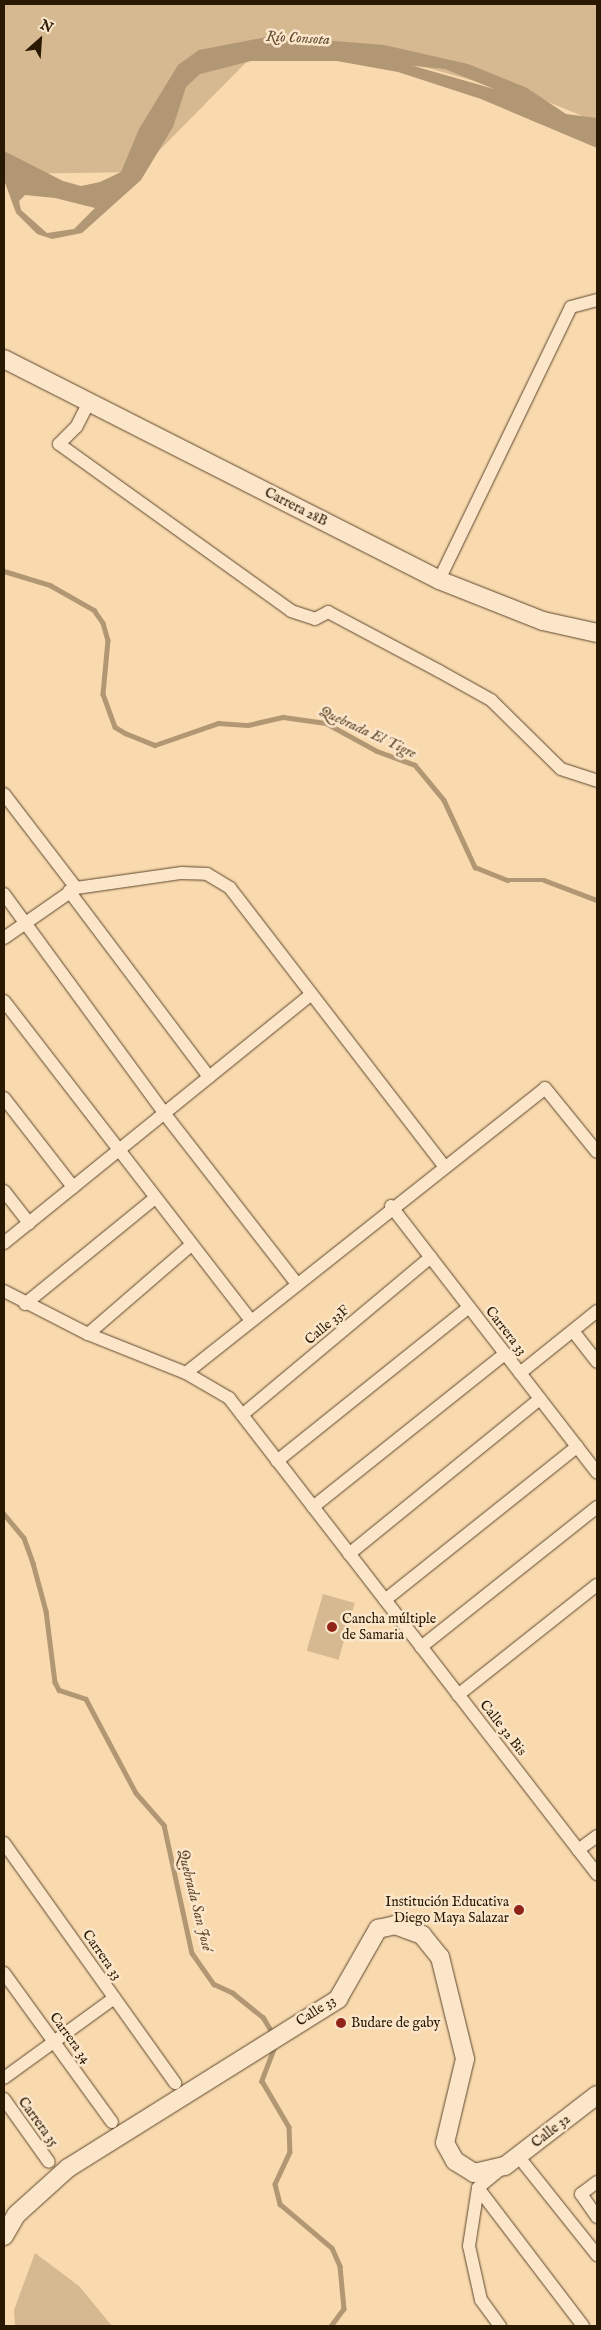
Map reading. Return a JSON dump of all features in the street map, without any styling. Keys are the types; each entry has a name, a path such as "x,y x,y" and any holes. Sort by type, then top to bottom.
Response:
{"street":[{"path":"438,580 571,307 597,300"},
{"name":"Carrera 28B","path":"4,359 438,580 543,621 597,633"},
{"path":"89,402 76,427 59,444 291,611 308,618 328,612 448,675 491,700 561,769 597,782"},
{"path":"4,794 209,1077"},
{"path":"4,938 72,890 182,873 207,874 230,888 310,995 444,1166"},
{"path":"4,894 164,1113 297,1284"},
{"path":"4,1243 310,995"},
{"path":"4,1001 251,1321"},
{"path":"186,1373 391,1206 545,1088 597,1152"},
{"path":"4,1098 73,1187"},
{"path":"4,1191 29,1223"},
{"path":"25,1304 155,1198"},
{"name":"Carrera 33","path":"391,1206 597,1474"},
{"path":"88,1334 191,1245"},
{"name":"Calle 33F","path":"242,1415 431,1258"},
{"name":"Calle 32 Bis","path":"4,1291 25,1304 88,1334 186,1373 228,1398 597,1874"},
{"path":"277,1461 469,1307"},
{"path":"520,1373 597,1311"},
{"path":"573,1330 597,1362"},
{"path":"313,1507 505,1354"},
{"path":"349,1554 540,1400"},
{"path":"385,1600 577,1448"},
{"path":"421,1647 597,1507"},
{"path":"458,1695 597,1585"},
{"path":"578,1850 597,1836"},
{"name":"Carrera 33","path":"4,1843 175,2083"},
{"name":"Calle 33","path":"4,2236 16,2214 68,2168 211,2076 338,1999 378,1929 395,1925 422,1935 440,1957 465,2059 444,2143 455,2161 474,2172 512,2161"},
{"name":"Carrera 34","path":"4,1973 112,2122"},
{"path":"4,2078 114,1998"},
{"name":"Calle 32","path":"512,2161 597,2095"},
{"name":"Carrera 35","path":"4,2099 49,2162"},
{"path":"500,2326 481,2300 469,2246 478,2188 512,2161 597,2255"},
{"path":"597,2182 581,2194 597,2217"},
{"path":"478,2188 583,2326"}],"shaded area":[{"path":"4,4 597,4 597,122 546,101 332,41 272,36 138,172 8,174 4,172"},
{"path":"272,36 384,45 468,64 527,88 566,114 597,118 597,148 481,99 398,72 337,61 251,61 200,74 186,87 173,127 141,180 82,233 52,239 37,234 16,213 4,180 4,151 63,181 81,186 100,182 121,172 139,129 178,65 199,50","holes":["404,65 445,69 494,89 476,89","25,195 55,198 95,208 74,229 47,233 21,210 19,201"]},
{"name":"Cancha múltiple de Samaria","path":"323,1594 355,1603 338,1660 307,1651"},
{"path":"35,2253 79,2286 112,2326 15,2326 14,2310"}],"waterway":[{"name":"Río Consota","path":"399,64 497,92"},
{"name":"Quebrada El Tigre","path":"4,571 50,585 94,610 103,623 108,640 103,694 115,727 125,733 155,745 218,723 248,725 283,717 326,723 377,751 415,765 444,800 475,867 508,880 544,880 597,900"},
{"name":"Quebrada San José","path":"4,1514 24,1538 33,1563 46,1611 55,1682 59,1690 86,1699 136,1793 164,1825 192,1953 214,1984 233,1993 263,2017 274,2035"},
{"name":"Quebrada San José","path":"276,2044 262,2081 289,2127 290,2152 275,2184 280,2204 332,2248 340,2266 344,2309 331,2326"}],"place":[{"name":"Cancha múltiple de Samaria","path":"332,1627"},
{"name":"Institución Educativa Diego Maya Salazar","path":"519,1910"},
{"name":"Budare de gaby","path":"341,2023"}]}
